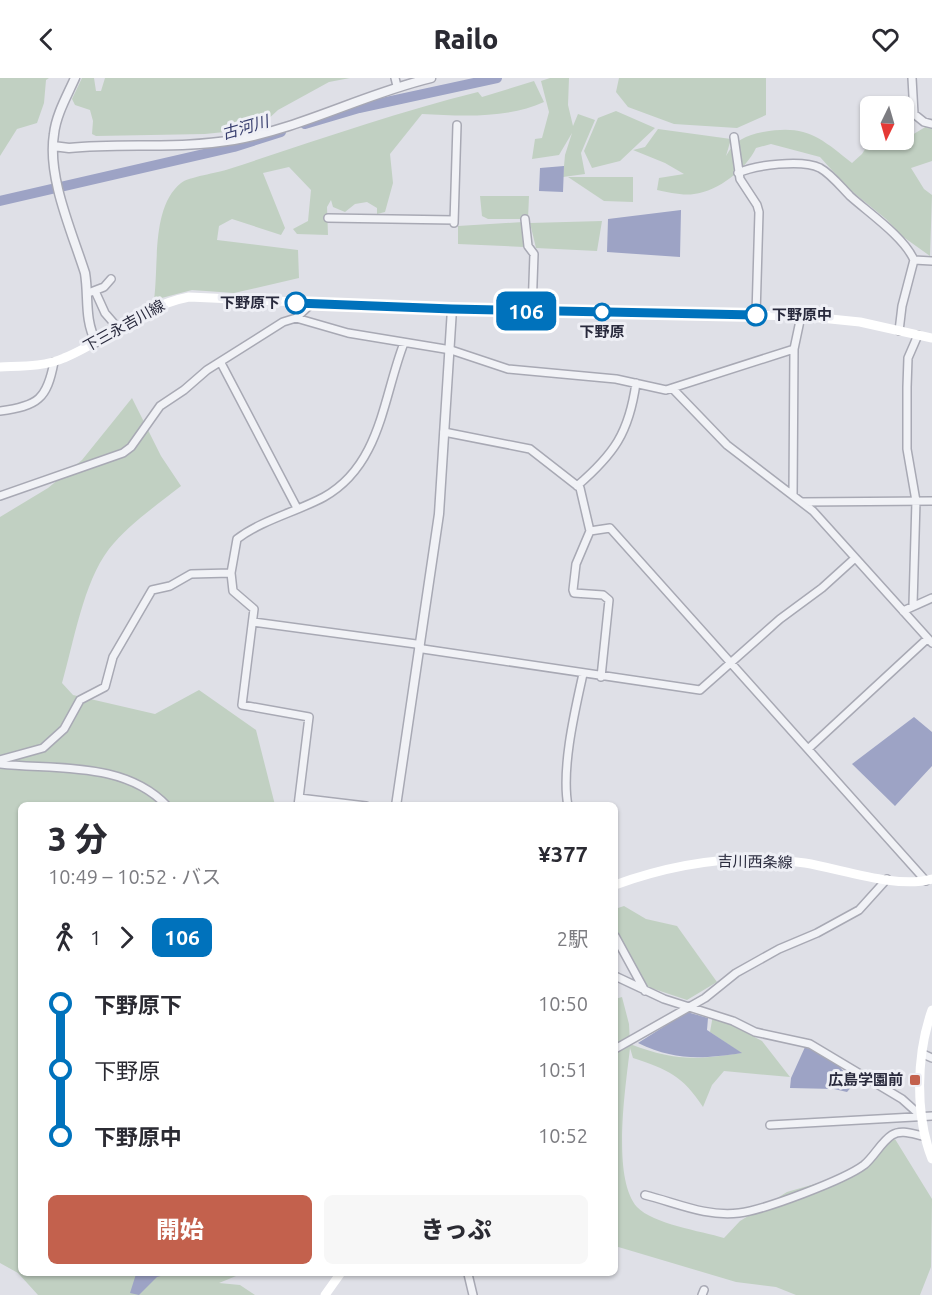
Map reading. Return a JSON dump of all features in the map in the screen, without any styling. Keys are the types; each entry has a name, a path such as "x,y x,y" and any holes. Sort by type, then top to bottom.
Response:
{"main road":[{"name":"下三永吉川線","path":"0,367 54,362 96,342 149,309 168,301 189,297 452,309 801,316 837,319 932,338"},
{"name":"吉川西条線","path":"618,884 670,867 748,859 805,863 912,882 929,880"},
{"path":"932,1010 921,1116 923,1136 932,1159"},
{"path":"325,1295 339,1276"}],"street":[{"path":"75,78 59,116 52,146 56,175 92,292 118,328"},
{"path":"52,146 69,148 235,140 268,131 396,82 431,78"},
{"path":"912,78 914,114 924,123 932,124"},
{"path":"328,218 454,221 457,125"},
{"path":"734,137 738,173 759,212 756,315"},
{"path":"738,173 750,168 789,164 819,167 902,242 914,260 902,306 899,331"},
{"path":"525,219 528,246 534,255 532,311"},
{"path":"914,260 932,261"},
{"path":"96,342 86,317 92,292 111,279"},
{"path":"0,496 123,453 131,447 160,406 283,322 296,318 312,304"},
{"path":"397,802 439,514 452,309"},
{"path":"793,495 795,349 801,316"},
{"path":"296,318 348,333 451,350 508,369 673,389 795,349"},
{"path":"913,605 916,501 907,449 907,387 908,358 918,335"},
{"path":"298,802 309,717 242,705 254,609 233,591 231,573 237,539 325,496 363,462 377,433 404,342"},
{"path":"0,411 28,405 38,399 50,387 54,362"},
{"path":"221,363 297,508"},
{"path":"577,486 605,462 626,430 636,383"},
{"path":"673,389 727,445 803,501 930,641 808,749"},
{"path":"444,432 530,449 580,488 590,531 576,564 573,590 574,593 603,595 609,600 601,677"},
{"path":"803,501 932,501"},
{"path":"590,531 610,528 929,880"},
{"path":"253,622 420,646 601,677 700,690 787,613 822,588 854,559"},
{"path":"0,762 43,748 64,729 80,700 105,687 113,657 152,590 170,586 191,574 231,573"},
{"path":"903,611 932,598"},
{"path":"567,802 570,754 583,674"},
{"path":"0,762 77,769 112,775 149,790 162,802"},
{"path":"618,1047 688,1007 762,958 817,933 859,909 887,879"},
{"path":"618,942 645,991"},
{"path":"618,978 645,991 734,1021 755,1032 810,1044 902,1100 921,1116"},
{"path":"770,1125 932,1116"},
{"path":"645,1196 713,1214 751,1211 835,1181 861,1167 874,1157 891,1135 900,1132 923,1136"},
{"path":"468,1276 473,1295"}],"green space":[{"path":"0,78 49,78 46,80 44,103 37,123 17,129 0,156"},
{"path":"82,78 94,78 96,91 101,91 105,78 350,78 329,82 278,110 266,121 234,131 205,134 96,136 92,134 93,121 90,110 75,105 72,99"},
{"path":"550,78 569,78 568,105 573,126 578,114 595,120 581,153 585,174 563,177 565,155 572,133 559,155 532,159 535,139 542,138 549,112 541,81"},
{"path":"619,78 766,78 766,115 737,128 674,124 628,107 616,92"},
{"path":"534,81 544,102 530,107 484,115 422,114 390,154 393,183 385,212 377,214 377,208 367,202 355,204 345,212 333,207 331,200 327,207 328,235 297,234 293,229 308,221 311,190 289,167 263,173 285,228 281,235 232,219 219,226 217,240 298,250 299,278 234,293 192,290 154,300 161,221 171,193 181,183 415,109 478,92 482,97"},
{"path":"616,111 655,128 620,161 592,168 584,151 598,118"},
{"path":"932,123 932,161 911,168 924,189 932,195 930,256 902,236 886,219 849,189 820,157 771,144 756,148 746,164 722,184 703,192 685,194 657,190 659,178 684,174 665,163 633,150 645,147 658,129 731,139 726,156 733,146 746,137 763,132 790,130 801,131 821,140 852,163 865,150 914,150 914,134"},
{"path":"568,177 633,177 633,202 604,201"},
{"path":"480,196 529,196 528,219 488,219 482,216"},
{"path":"602,221 597,251 536,248 530,223"},
{"path":"523,222 524,247 458,244 458,226"},
{"path":"132,398 161,456 181,486 125,532 100,563 86,596 62,683 73,695 155,714 199,690 256,730 274,802 18,802 18,1273 0,1263 0,517 48,488 82,460"},
{"path":"624,906 646,919 677,926 717,982 687,1000 642,985 618,937 618,908"},
{"path":"622,997 629,1024 630,1044 659,1054 685,1058 741,1053 710,1032 713,1015 762,1041 790,1077 724,1071 712,1085 703,1107 681,1081 665,1070 633,1058 630,1048 622,1153 624,1175 629,1193 637,1207 644,1213 665,1222 724,1238 740,1221 787,1192 839,1177 895,1139 932,1199 931,1267 920,1295 796,1295 776,1287 736,1282 618,1247 618,998"},
{"path":"21,1276 236,1276 219,1283 240,1285 255,1295 38,1295"}],"water":[{"path":"564,166 563,192 539,191 540,168"},
{"path":"681,210 680,257 607,252 608,219"},
{"path":"914,717 932,732 932,766 895,806 852,764"},
{"path":"687,1012 708,1018 707,1030 742,1053 701,1057 677,1056 638,1043"},
{"path":"805,1047 834,1060 854,1084 847,1092 834,1089 790,1088 791,1078"},
{"path":"135,1276 161,1276 139,1295 130,1293"}],"waterway":[{"name":"古河川","path":"305,124 359,108 497,78"},
{"name":"古河川","path":"0,201 234,147 281,132"}],"bus line":[{"name":"106","path":"296,303 452,309 756,315"}],"place":[{"name":"下野原下","path":"296,303"},
{"name":"下野原","path":"602,312"},
{"name":"下野原中","path":"756,315"},
{"name":"広島学園前","path":"915,1080"}]}
